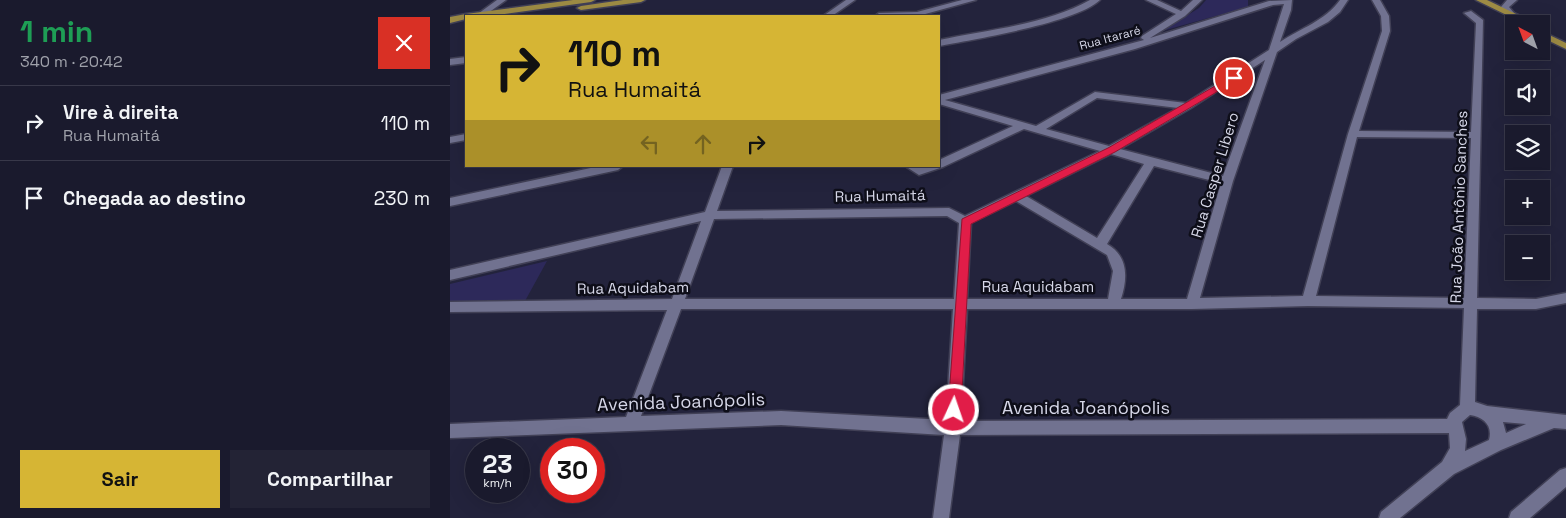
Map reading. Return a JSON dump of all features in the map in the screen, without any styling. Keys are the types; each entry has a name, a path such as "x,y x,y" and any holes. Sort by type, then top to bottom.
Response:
{"main road":[{"path":"485,15 591,0"},
{"path":"531,15 641,0"},
{"path":"1474,5 1514,15"},
{"path":"1474,5 1505,18"},
{"path":"450,20 465,17"},
{"path":"450,26 465,24"},
{"path":"1550,32 1566,39"},
{"path":"1550,38 1566,46"}],"street":[{"path":"480,15 502,0"},
{"path":"828,15 851,0"},
{"path":"914,15 972,0"},
{"path":"940,43 1053,18 1077,11 1096,0"},
{"path":"1150,0 1182,14"},
{"path":"1132,47 1182,14 1198,0"},
{"name":"Rua Casper Libero","path":"1192,304 1227,181 1287,10 1288,0"},
{"name":"Rua Itararé","path":"940,99 1132,47 1272,3 1288,0"},
{"path":"941,518 953,428 966,222 1111,150 1188,106 1270,54 1293,37 1324,20 1337,10 1344,0"},
{"path":"1308,301 1353,134 1386,31 1385,16 1376,0"},
{"path":"1510,13 1505,7 1506,4 1513,0"},
{"name":"Rua João Antônio Sanches","path":"1467,408 1480,22 1474,5"},
{"path":"450,62 465,60"},
{"path":"1038,129 1095,95 1188,106"},
{"path":"940,99 1151,162 1227,181"},
{"path":"940,164 1024,125"},
{"path":"1353,134 1476,135"},
{"path":"450,140 465,137"},
{"path":"1100,244 1151,162"},
{"path":"450,202 613,167"},
{"path":"630,424 728,167"},
{"path":"912,167 919,172 931,167"},
{"path":"1016,196 1111,252 1119,262 1121,274 1113,304"},
{"name":"Rua Humaitá","path":"450,275 709,215 949,212 966,222"},
{"name":"Rua Aquidabam","path":"450,307 676,304 1192,304 1308,301 1536,304 1566,298"},
{"path":"1448,468 1456,457 1459,446 1455,429 1455,418 1467,408 1550,422 1566,422"},
{"path":"1455,429 1472,447 1490,447 1499,438 1500,430 1488,413"},
{"name":"Avenida Joanópolis","path":"450,431 781,418 953,428 1455,429"},
{"path":"1387,518 1448,468 1490,447 1550,422"},
{"path":"1517,518 1566,476"}],"shaded area":[{"path":"1206,0 1248,0 1248,7 1162,31 1199,8"},
{"path":"547,261 525,301 450,302 450,284"}],"route":[{"path":"954,410 966,222 1111,150 1234,78"}]}
